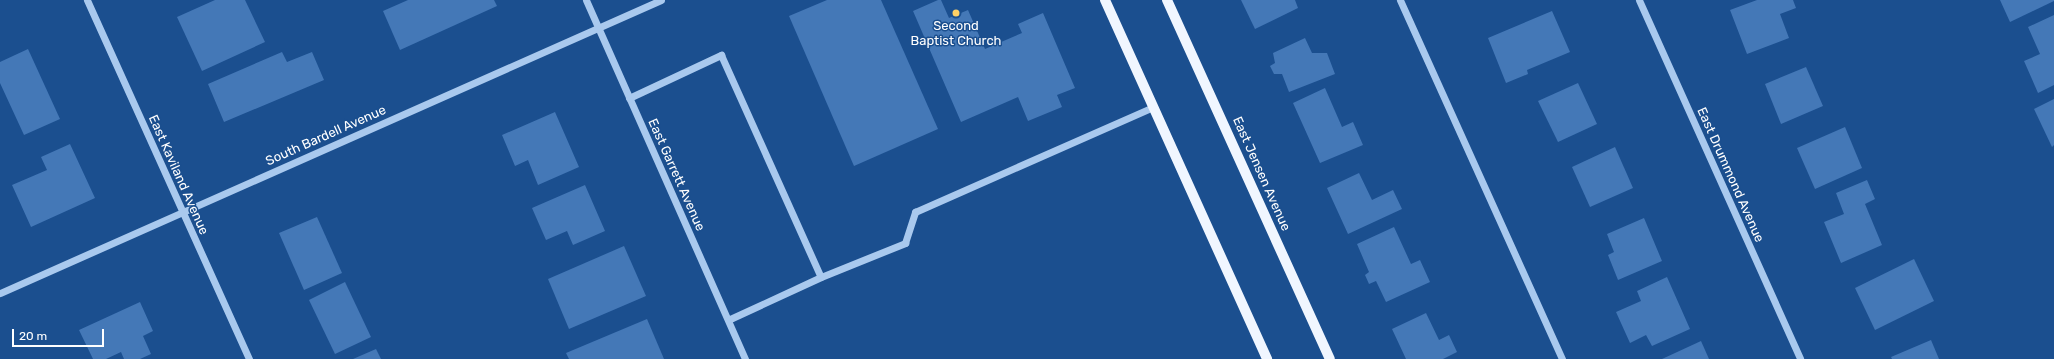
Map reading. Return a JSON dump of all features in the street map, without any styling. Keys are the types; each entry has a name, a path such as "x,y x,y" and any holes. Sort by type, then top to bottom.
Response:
{"main road":[{"path":"1105,0 1267,359"},
{"name":"East Jensen Avenue","path":"1167,0 1330,359"}],"street":[{"name":"East Kaviland Avenue","path":"87,0 249,359"},
{"name":"East Garrett Avenue","path":"586,0 745,359"},
{"name":"South Bardell Avenue","path":"0,293 661,0"},
{"path":"1400,0 1562,359"},
{"name":"East Drummond Avenue","path":"1639,0 1800,359"},
{"path":"629,98 721,56 821,277"},
{"path":"728,320 821,277 905,243 915,212 1153,107"}],"building":[{"path":"215,0 245,0 265,42 202,71 177,17"},
{"path":"408,0 494,0 497,6 400,50 383,11"},
{"path":"827,0 881,0 938,129 854,166 789,16"},
{"path":"941,0 949,18 968,10 985,49 1022,33 1018,24 1043,13 1075,88 1057,95 1062,107 1028,121 1018,97 961,122 913,11"},
{"path":"1241,0 1295,0 1298,8 1255,29"},
{"path":"1757,0 1793,0 1796,8 1780,14 1789,38 1747,54 1730,10"},
{"path":"2000,0 2054,0 2054,1 2010,22"},
{"path":"1552,11 1570,52 1527,70 1528,74 1506,83 1488,38"},
{"path":"2054,15 2054,85 2038,93 2024,61 2040,54 2028,27"},
{"path":"1305,38 1312,53 1327,53 1335,74 1289,92 1282,74 1274,74 1270,66 1275,63 1273,53"},
{"path":"28,49 60,119 24,135 0,83 0,62"},
{"path":"282,52 287,62 312,52 324,80 224,122 208,84"},
{"path":"1806,67 1823,106 1781,124 1765,84"},
{"path":"1578,83 1597,124 1558,142 1538,101"},
{"path":"1325,88 1342,127 1353,122 1363,145 1320,163 1293,103"},
{"path":"2054,99 2054,145 2052,147 2034,109"},
{"path":"555,112 579,167 538,185 528,160 515,166 502,135"},
{"path":"1845,127 1862,168 1815,189 1797,148"},
{"path":"70,144 95,198 31,227 12,185 47,170 41,157"},
{"path":"1615,147 1633,188 1590,207 1572,167"},
{"path":"1359,173 1372,200 1393,190 1402,209 1348,234 1327,188"},
{"path":"1867,180 1875,199 1865,204 1882,245 1841,263 1824,222 1844,214 1836,193"},
{"path":"585,185 605,231 573,245 567,231 546,240 532,208"},
{"path":"317,217 342,273 304,290 279,233"},
{"path":"1644,218 1662,261 1618,280 1608,255 1614,252 1607,234"},
{"path":"1394,227 1411,264 1420,260 1430,282 1386,302 1376,281 1369,284 1365,275 1369,272 1357,244"},
{"path":"624,246 646,296 569,329 548,279"},
{"path":"1914,259 1934,301 1875,330 1855,288"},
{"path":"1667,277 1690,329 1652,346 1646,335 1630,343 1616,312 1641,301 1637,291"},
{"path":"345,282 371,337 335,354 309,300"},
{"path":"140,302 153,331 143,336 151,354 140,359 124,359 121,352 106,359 93,359 79,330"},
{"path":"1426,313 1439,340 1449,335 1457,352 1443,359 1406,359 1392,329"},
{"path":"647,319 664,359 569,359 566,353"},
{"path":"1931,340 1939,359 1892,359 1891,357"},
{"path":"1701,341 1709,359 1662,359"},
{"path":"376,349 381,359 353,359"}],"place":[{"name":"Second Baptist Church","path":"956,13"}]}
